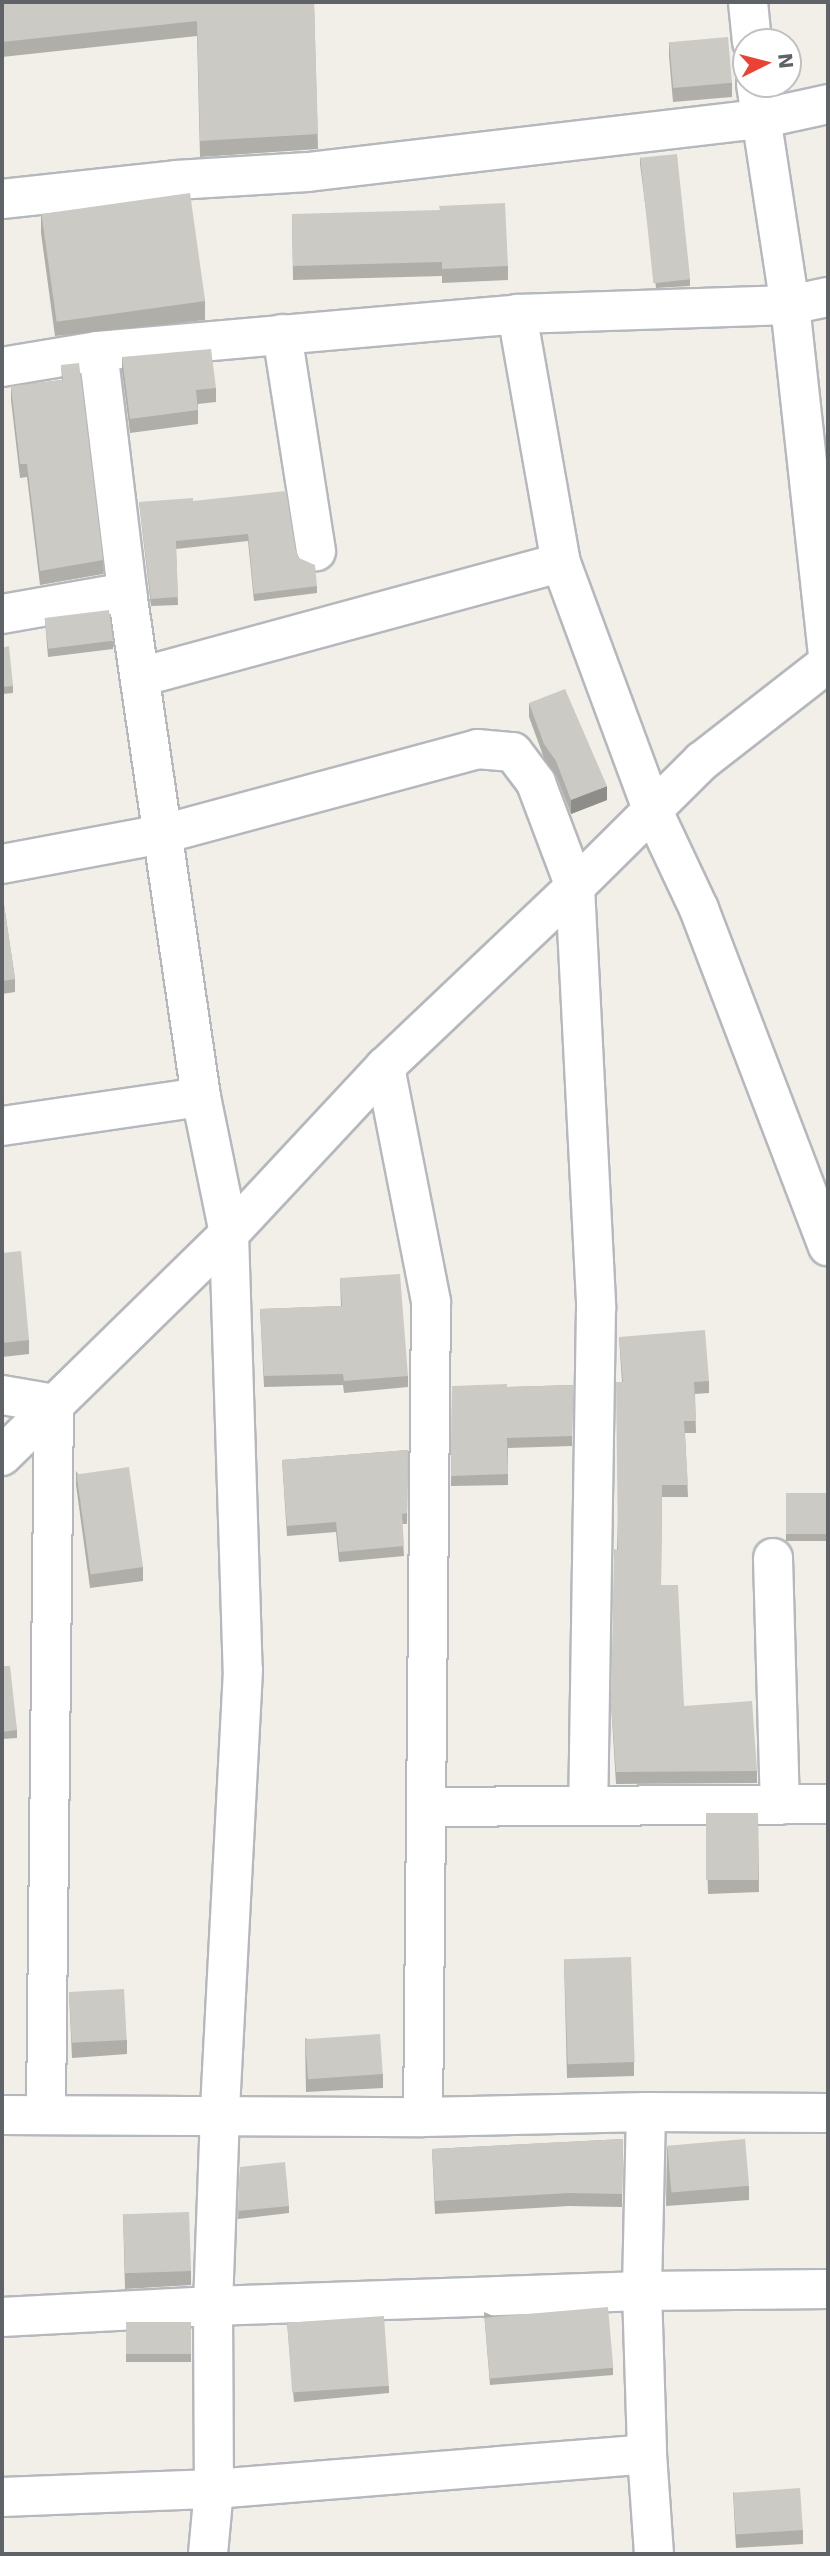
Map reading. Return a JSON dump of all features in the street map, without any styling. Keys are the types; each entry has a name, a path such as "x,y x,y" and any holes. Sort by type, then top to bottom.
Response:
{"street":[{"path":"748,2 751,28"},
{"path":"758,101 790,305 828,652"},
{"path":"2,199 176,180 309,172 758,101 828,104"},
{"path":"2,367 98,351 517,314 790,305 828,297"},
{"path":"517,314 561,563 652,809 699,909 828,1246"},
{"path":"282,334 316,551"},
{"path":"98,351 127,593 201,1097 229,1234 243,1670 220,2114 213,2306 214,2489 208,2554"},
{"path":"140,677 561,563"},
{"path":"2,614 127,593"},
{"path":"2,1456 229,1234 385,1066 575,887 652,809 702,761 828,663"},
{"path":"2,864 163,834 477,749 513,752 536,783 575,887 596,1308 588,1806"},
{"path":"385,1066 431,1302 423,2117"},
{"path":"2,1126 201,1097"},
{"path":"2,1395 54,1404"},
{"path":"46,2114 54,1404"},
{"path":"773,1558 780,1805"},
{"path":"426,1807 828,1804"},
{"path":"2,2115 423,2117 646,2112 828,2113"},
{"path":"646,2112 642,2291 647,2454 654,2554"},
{"path":"2,2317 213,2306 642,2291 828,2288"},
{"path":"2,2497 214,2489 647,2454"}],"building":[{"path":"2,2 314,2 318,134 200,141 197,21 2,42"},
{"path":"728,37 732,83 673,88 669,42"},
{"path":"677,154 690,279 653,283 640,158"},
{"path":"190,193 205,301 57,322 41,214"},
{"path":"505,203 508,266 442,269 442,262 293,266 292,214 440,210 439,206"},
{"path":"211,349 216,388 196,390 198,410 130,419 122,357"},
{"path":"79,363 103,560 40,571 27,464 20,464 11,386 63,380 61,365"},
{"path":"286,491 295,548 299,558 315,565 317,586 254,594 248,534 176,541 178,597 151,599 139,502 193,498 193,501"},
{"path":"109,610 113,641 48,649 44,618"},
{"path":"9,646 13,686 2,687 2,648"},
{"path":"565,689 607,786 571,800 556,761 544,744 529,703"},
{"path":"2,891 15,979 2,981"},
{"path":"21,1251 29,1340 2,1343 2,1253"},
{"path":"400,1274 408,1376 344,1381 343,1374 264,1376 260,1309 342,1306 340,1278"},
{"path":"705,1330 709,1381 694,1382 696,1421 684,1421 688,1485 662,1485 661,1585 678,1585 684,1706 752,1701 757,1771 616,1772 611,1704 614,1549 618,1550 616,1382 623,1382 619,1337"},
{"path":"507,1384 507,1387 573,1385 572,1436 507,1438 508,1474 451,1476 452,1386"},
{"path":"408,1450 407,1513 402,1514 404,1546 339,1552 336,1522 287,1526 282,1460"},
{"path":"129,1467 143,1567 91,1574 77,1474"},
{"path":"786,1493 828,1493 828,1534 786,1534"},
{"path":"2,1666 10,1666 17,1730 2,1732"},
{"path":"706,1813 758,1813 758,1880 706,1880"},
{"path":"631,1957 635,2062 568,2064 564,1959"},
{"path":"124,1989 127,2040 72,2043 69,1992"},
{"path":"380,2034 383,2074 308,2079 305,2039"},
{"path":"623,2139 622,2194 569,2193 435,2201 432,2149"},
{"path":"745,2139 749,2186 671,2193 667,2146"},
{"path":"285,2162 289,2206 238,2211 240,2167"},
{"path":"189,2212 191,2271 125,2273 123,2214"},
{"path":"608,2307 613,2368 490,2379 484,2318"},
{"path":"384,2316 389,2386 292,2393 287,2323"},
{"path":"126,2322 191,2322 191,2354 126,2354"},
{"path":"800,2488 803,2530 736,2535 733,2493"}]}
